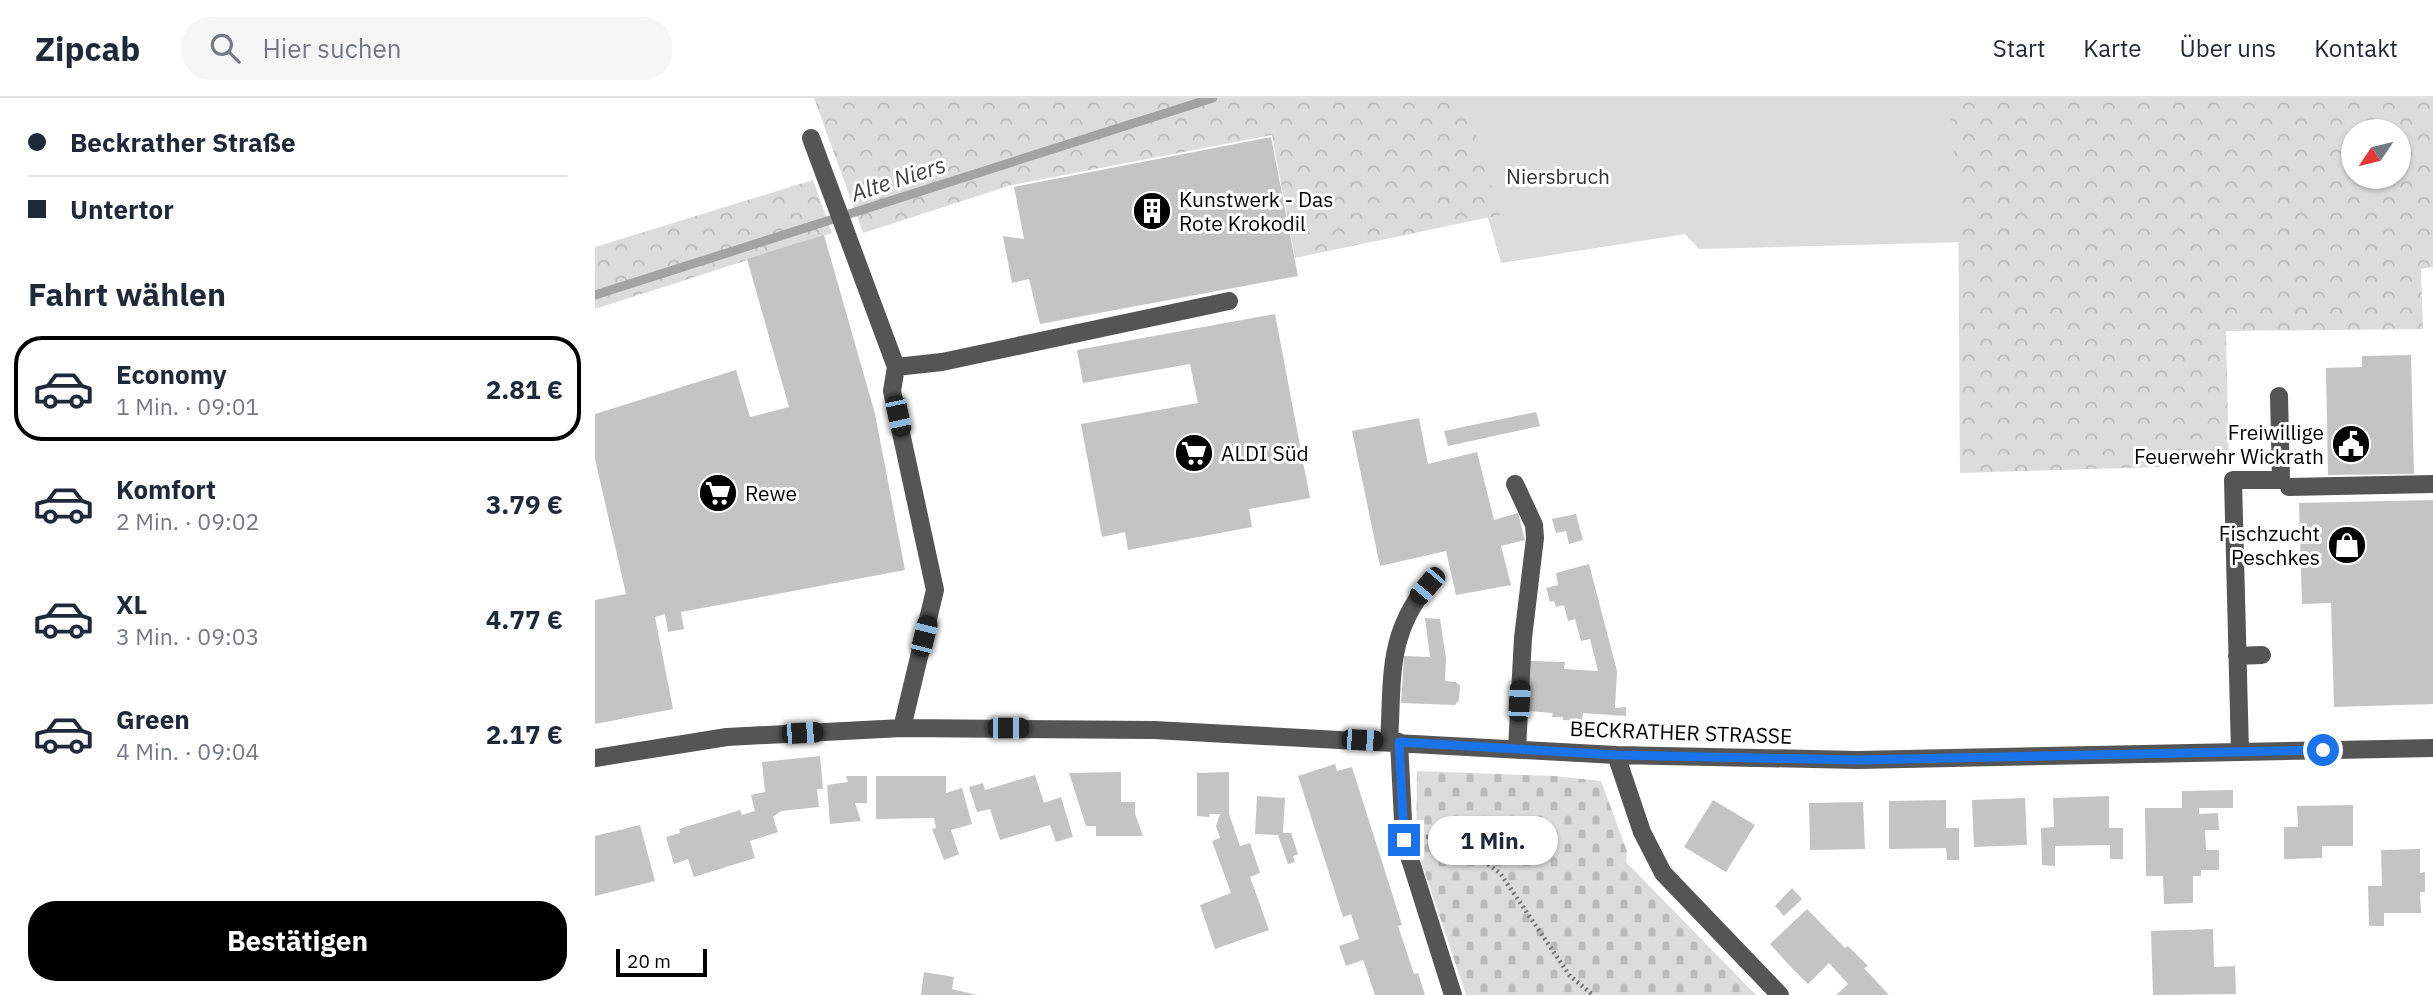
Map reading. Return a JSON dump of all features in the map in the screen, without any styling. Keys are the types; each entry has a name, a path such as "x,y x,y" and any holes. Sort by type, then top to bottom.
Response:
{"street":[{"path":"811,138 896,366 892,391 935,590 902,728"},
{"path":"896,366 942,362 1229,301"},
{"path":"2279,396 2287,486"},
{"path":"2240,751 2232,480 2287,486 2433,484"},
{"path":"1515,484 1534,525 1535,538 1523,638 1517,749"},
{"path":"1427,586 1403,620 1396,641 1394,742 1404,840 1453,995"},
{"path":"2238,656 2262,655"},
{"name":"BECKRATHER STRASSE","path":"595,758 727,737 902,728 1101,728 1616,755 1858,760 2433,748"},
{"path":"1616,755 1642,832 1664,873 1780,995"}],"path":[{"path":"1404,840 1447,835 1500,873 1570,976 1593,995"}],"green space":[{"path":"814,98 1465,98 1500,215 1295,258 1272,135 1012,185 863,233"},
{"name":"Niersbruch","path":"1454,98 2433,98 2433,230 1699,249 1685,234 1501,263"},
{"path":"1947,98 2433,98 2433,267 2421,269 2423,329 2226,331 2229,465 1960,473 1958,178"},
{"path":"813,180 832,233 595,309 595,247"},
{"path":"1417,771 1555,776 1601,781 1627,851 1626,862 1756,995 1466,995 1416,846"}],"building":[{"name":"Kunstwerk - Das Rote Krokodil","path":"1271,137 1298,276 1040,324 1029,279 1012,283 1003,236 1024,239 1014,187"},
{"path":"824,235 875,414 905,570 681,612 684,629 668,632 665,614 655,617 673,709 595,724 595,600 626,594 595,459 595,414 736,370 750,417 789,407 747,259"},
{"name":"ALDI Süd","path":"1275,314 1310,498 1249,509 1252,527 1128,550 1125,532 1102,537 1081,424 1198,403 1190,364 1083,383 1077,350"},
{"path":"2411,355 2414,474 2328,475 2326,368 2362,367 2362,356"},
{"path":"1536,412 1540,426 1448,446 1444,431"},
{"path":"1419,418 1428,464 1477,452 1494,520 1518,513 1525,540 1501,546 1511,585 1456,595 1446,551 1380,566 1352,431"},
{"path":"2433,500 2433,704 2334,707 2331,603 2302,604 2299,503"},
{"path":"1576,514 1583,540 1569,544 1566,531 1556,533 1552,519"},
{"path":"1589,564 1617,671 1615,708 1626,707 1626,716 1583,713 1582,721 1552,717 1553,713 1527,711 1529,661 1565,662 1564,669 1598,671 1590,639 1581,641 1575,619 1568,621 1564,605 1556,607 1554,601 1550,602 1546,588 1558,585 1556,573"},
{"path":"1425,618 1440,619 1446,659 1445,681 1456,682 1460,686 1459,700 1455,705 1401,703 1404,656 1430,657"},
{"path":"820,756 823,789 817,789 819,807 781,811 773,817 778,832 750,841 755,858 694,877 688,859 674,864 666,837 680,833 679,829 740,810 742,815 755,811 751,795 765,792 762,762"},
{"path":"1335,764 1337,771 1352,767 1402,925 1398,926 1414,974 1418,973 1425,995 1375,995 1363,960 1346,966 1339,946 1359,939 1351,914 1343,917 1298,776"},
{"path":"1121,772 1121,802 1135,802 1135,814 1143,836 1096,836 1096,826 1086,826 1069,773"},
{"path":"1229,772 1229,814 1240,846 1250,843 1260,873 1250,877 1269,930 1215,949 1200,905 1231,893 1212,841 1220,838 1216,826 1220,814 1197,816 1197,773"},
{"path":"1035,775 1044,803 1061,797 1073,837 1056,842 1050,825 1000,840 990,809 977,812 969,787 983,783 985,790"},
{"path":"846,776 867,776 867,803 855,803 861,821 830,824 827,785 848,782"},
{"path":"876,776 946,776 946,793 962,788 972,824 951,830 959,854 944,860 932,829 936,828 934,818 876,819"},
{"path":"2233,790 2233,808 2199,808 2199,814 2218,813 2219,830 2205,830 2206,850 2219,850 2219,870 2201,870 2201,876 2193,876 2193,903 2164,904 2163,876 2146,876 2145,808 2182,808 2182,791"},
{"path":"1257,796 1285,798 1283,833 1291,833 1298,854 1293,856 1295,862 1288,864 1278,835 1255,834"},
{"path":"2109,796 2109,828 2123,828 2123,859 2110,859 2110,845 2055,846 2055,866 2042,865 2041,828 2054,827 2053,798"},
{"path":"2025,798 2027,845 1974,847 1972,800"},
{"path":"1713,800 1755,825 1726,872 1684,847"},
{"path":"1946,800 1946,828 1959,828 1959,860 1947,860 1946,848 1889,849 1889,801"},
{"path":"1863,802 1865,849 1810,850 1809,803"},
{"path":"2353,805 2353,846 2322,846 2322,858 2284,859 2284,827 2298,827 2297,806"},
{"path":"640,825 655,881 595,896 595,836"},
{"path":"2420,849 2420,873 2425,872 2425,892 2420,892 2421,913 2384,913 2384,926 2369,926 2368,886 2382,886 2381,850"},
{"path":"1792,888 1802,899 1784,916 1775,906"},
{"path":"1807,909 1845,948 1848,946 1868,966 1864,968 1889,995 1836,995 1848,984 1829,963 1808,984 1789,965 1770,944"},
{"path":"2213,929 2214,967 2235,966 2236,994 2153,995 2151,931"},
{"path":"924,972 954,977 952,989 977,995 921,995"}],"waterway":[{"name":"Alte Niers","path":"595,295 1213,98"}],"place":[{"name":"Kunstwerk - Das Rote Krokodil","path":"1152,211"},
{"name":"Freiwillige Feuerwehr Wickrath","path":"2351,444"},
{"name":"ALDI Süd","path":"1194,453"},
{"name":"Rewe","path":"718,493"},
{"name":"Fischzucht Peschkes","path":"2347,545"}],"route":[{"path":"1404,840 1399,742 1616,755 1858,760 2323,750"}]}
